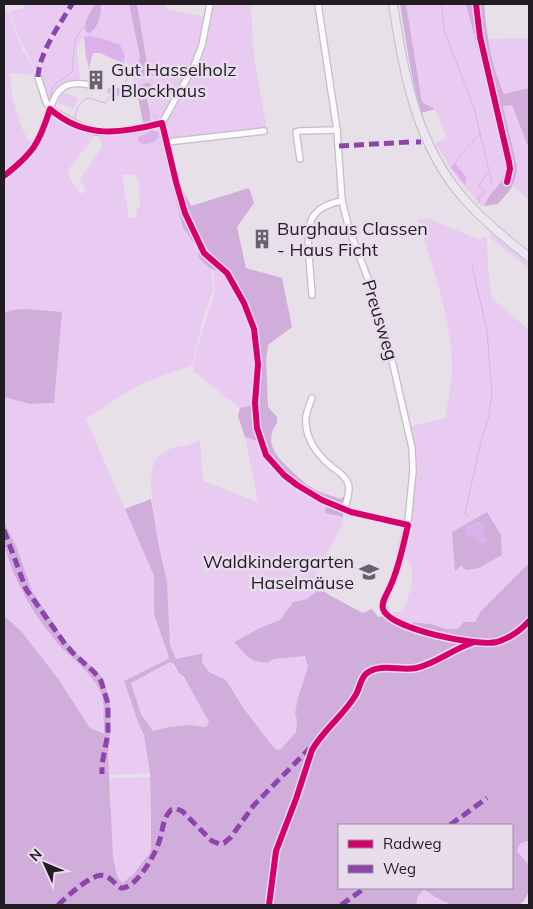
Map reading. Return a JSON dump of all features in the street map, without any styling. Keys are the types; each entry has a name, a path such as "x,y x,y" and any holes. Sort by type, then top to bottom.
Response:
{"main road":[{"path":"393,4 410,96 432,152 448,178 466,201 503,236 529,256"}],"street":[{"path":"210,4 202,44 194,66 162,123 185,213 204,252 227,273 244,303 254,330 258,364 255,403 257,428 266,455 278,469 297,485 344,510 363,516 408,525"},
{"name":"Preusweg","path":"318,4 337,130 342,202 349,229 370,284 389,349 412,448 413,472 408,525 397,570 383,604 386,613"},
{"path":"38,77 50,109 73,123 93,131 134,130 162,123"},
{"path":"50,109 57,92 62,88 81,84 90,85"},
{"path":"300,159 296,132 337,130"},
{"path":"167,142 264,131"},
{"path":"312,295 308,230 315,214 322,208 332,203 342,202"},
{"path":"312,398 306,419 309,439 326,462 348,482 349,487 344,510"}],"shaded area":[{"path":"24,4 71,4 46,48 39,66 38,75 17,34 10,11 24,8"},
{"path":"73,4 129,4 140,57 138,65 147,74 153,76 148,69 137,4 167,4 166,9 205,17 195,61 160,122 150,125 147,83 136,87 120,45 107,40 84,37 77,47 80,82 69,84 50,105 41,83 40,68 47,49","holes":["95,6 101,6 100,16 94,30 87,21 88,16"]},
{"path":"129,4 137,4 148,69 154,76 147,74 143,76 138,70 140,57"},
{"path":"211,4 251,4 254,57 267,130 168,140 164,127 165,120 194,72"},
{"path":"400,4 406,4 422,102 435,109 421,113 412,72"},
{"path":"406,4 466,4 507,162 502,181 483,207 458,179 435,143 447,138 435,109 422,102","holes":["455,164 467,178 464,184 451,167"]},
{"path":"466,4 484,4 490,50 504,94 529,88 529,149 512,105 503,106 517,173 511,187 498,204 484,206 490,195 502,181 507,162"},
{"path":"95,5 101,6 98,21 90,33 86,32 86,22"},
{"path":"9,12 23,51 31,63 35,75 10,73 12,96 22,128 28,140 32,141 43,116 46,116 43,126 30,149 4,174 4,13"},
{"path":"89,36 120,45 125,56 124,62 122,63 100,53 93,53 89,68 84,37"},
{"path":"529,38 529,88 504,94 499,83 488,39"},
{"path":"147,83 151,84 153,91 147,99 150,125 144,127 136,87"},
{"path":"110,87 119,88 122,91 118,96 112,97 108,92"},
{"path":"62,92 78,98 74,109 58,103"},
{"path":"512,105 529,149 529,200 513,186 517,175 517,167 503,106"},
{"path":"54,114 92,134 94,137 68,170 70,179 81,194 86,190 80,179 102,147 98,135 156,127 162,130 173,182 172,185 193,241 198,249 199,258 211,269 213,291 204,316 193,365 143,383 86,419 154,576 155,614 169,657 169,659 124,681 144,735 150,773 109,775 108,752 110,741 97,671 81,658 65,640 32,591 17,548 4,522 4,397 31,404 54,403 12,310 4,313 4,178 30,157 42,138 49,116","holes":["156,130 159,138 157,140 143,145 140,144 141,135","133,174 138,179 140,207 136,208 137,218 129,218 122,175"]},
{"path":"153,130 158,132 159,137 154,142 143,145 138,141 138,137"},
{"path":"455,163 467,178 465,184 451,167"},
{"path":"178,181 191,206 249,188 254,203 237,227 246,268 282,278 292,327 268,345 266,361 268,407 277,417 277,423 271,438 272,445 279,458 307,484 318,491 340,499 345,496 343,517 325,513 326,504 277,469 261,442 245,437 238,416 240,408 256,404 256,329 229,274 211,269 199,258 198,249 183,227 172,185 173,182"},
{"path":"427,218 480,240 484,237 487,238 492,298 529,330 529,563 481,611 475,622 462,626 459,629 446,629 431,624 399,621 392,615 394,612 403,612 410,591 412,576 409,562 404,557 402,558 412,511 415,467 409,427 445,418 452,374 449,332 445,313 418,220","holes":["487,513 501,535 502,555 466,570 461,566"]},
{"path":"492,233 529,264 529,268 489,237"},
{"path":"213,270 225,273 245,307 255,338 256,357 252,404 240,408 193,371 196,352 215,292"},
{"path":"25,309 62,312 54,403 30,404 4,397 4,313"},
{"path":"245,437 261,442 266,455 326,504 335,516 343,517 342,525 312,582 320,588 307,599 293,602 280,620 234,642 239,649 255,661 268,663 273,659 305,656 308,667 295,713 297,721 296,732 280,750 275,749 244,709 226,680 209,672 202,662 203,653 176,659 171,649 167,622 167,584 155,522 151,487 154,463 159,456 170,449 200,439 203,481 258,502"},
{"path":"151,499 167,582 170,645 176,659 203,653 202,662 209,672 226,680 244,709 275,749 280,750 296,732 297,721 295,713 308,667 305,656 273,659 268,663 257,661 247,656 234,642 280,620 293,602 307,599 320,588 329,595 363,613 372,609 378,617 392,615 399,621 431,624 446,629 458,629 464,622 475,622 481,611 529,563 529,842 520,844 517,850 528,865 530,872 528,894 523,902 519,905 451,905 424,890 418,897 417,905 4,905 4,616 21,631 57,677 90,728 105,734 103,699 99,689 86,672 51,636 26,599 13,572 4,544 4,522 17,548 32,591 65,640 104,680 110,704 110,741 108,752 113,856 117,876 122,883 133,875 149,854 151,848 150,773 144,735 124,681 169,657 154,614 154,576 125,509","holes":["170,662 174,664 178,672 184,677 209,722 206,727 189,725 153,731 141,714 131,683"]},
{"path":"487,512 501,535 502,555 479,568 466,570 461,566 455,571 452,532","holes":["480,522 486,542 465,534 467,527"]},
{"path":"482,522 485,534 484,546 477,539 464,533 466,528"},
{"path":"4,543 20,589 49,634 91,676 101,691 103,706 102,725 105,734 90,728 57,677 21,631 4,616"},
{"path":"170,662 196,697 209,722 206,727 189,725 153,731 141,714 131,683"},
{"path":"150,777 151,848 146,859 133,875 122,884 115,865 113,850 110,778"},
{"path":"528,841 529,872 517,850 520,844"},
{"path":"424,890 451,905 417,905 418,896"}],"waterway":[{"path":"89,37 99,4"},
{"path":"442,4 444,30 474,108 492,183"},
{"path":"51,99 54,85 72,72 75,43 80,31 94,22"},
{"path":"122,88 129,75 123,61"},
{"path":"89,68 91,75 93,74"},
{"path":"74,120 78,107 85,99 89,98 105,103 110,97"},
{"path":"154,114 158,122"},
{"path":"63,119 85,132"},
{"path":"146,130 155,128"},
{"path":"455,163 480,134"},
{"path":"477,203 480,201 478,197 485,192 479,185 489,172"},
{"path":"469,516 465,513 482,437 488,419 492,394 487,331 472,265"},
{"path":"474,519 476,524"}],"marked path":[{"path":"38,77 39,68 46,49 72,4"},
{"path":"339,146 410,142"},
{"path":"416,142 421,142"},
{"path":"4,530 26,589 65,644 101,681 108,704 108,733 102,774"},
{"path":"58,905 80,886 100,875 107,877 121,888 133,883 153,855 159,842 164,821 171,810 177,809 182,811 212,841 220,844 224,843 231,837 254,805 310,748"},
{"path":"451,824 487,798"},
{"path":"341,905 364,889"}],"cycle path":[{"path":"476,4 480,37 509,162 510,169 507,182"},
{"path":"4,176 22,161 34,147 50,109 63,119 90,130 118,131 162,123 185,213 204,253 227,273 244,303 254,329 258,364 255,403 257,428 266,455 284,475 322,500 351,512 408,525 396,572 383,604 383,609 389,616 417,630 435,635 487,643 497,642 506,638 519,631 529,621"},
{"path":"269,905 276,851 312,750 350,703 365,675 378,668 410,669 423,666 472,643"}],"place":[{"name":"Gut Hasselholz | Blockhaus","path":"96,80"},
{"name":"Burghaus Classen - Haus Ficht","path":"262,239"},
{"name":"Waldkindergarten Haselmäuse","path":"369,572"}]}
